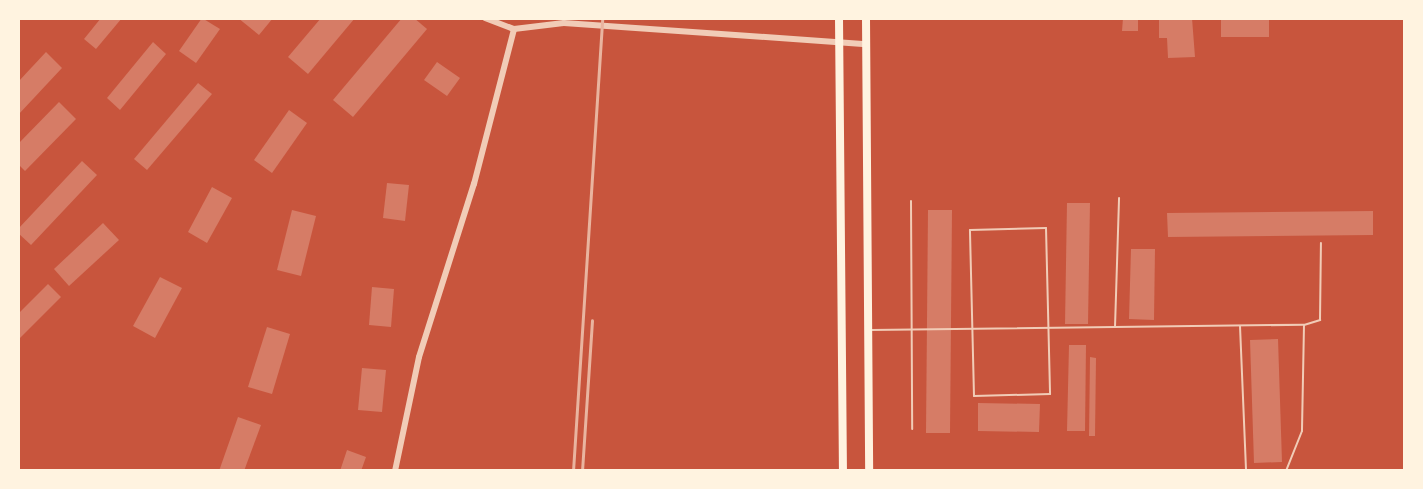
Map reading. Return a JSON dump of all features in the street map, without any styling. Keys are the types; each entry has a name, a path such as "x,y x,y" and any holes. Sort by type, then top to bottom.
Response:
{"main road":[{"path":"839,18 843,471"},
{"path":"866,18 869,471"}],"street":[{"path":"485,18 514,29 564,23 838,44 866,44"},
{"path":"395,471 419,357 474,184 514,29"}],"lane":[{"path":"1115,327 1119,198"},
{"path":"911,201 912,429"},
{"path":"1046,228 1048,328 1050,394 974,396 970,230 1046,228"},
{"path":"868,330 1304,325 1320,320 1321,243"},
{"path":"1286,471 1302,431 1304,325"},
{"path":"1240,326 1246,471"}],"building":[{"path":"101,18 122,18 96,49 84,39"},
{"path":"202,18 220,29 196,63 179,51"},
{"path":"238,18 273,18 259,35"},
{"path":"321,18 355,18 308,74 288,57"},
{"path":"402,18 414,18 427,29 353,117 333,100"},
{"path":"1123,18 1138,18 1138,31 1122,31"},
{"path":"1159,18 1192,18 1195,57 1168,58 1167,38 1159,38"},
{"path":"1221,18 1269,18 1269,37 1221,37"},
{"path":"153,42 166,54 120,110 107,98"},
{"path":"46,52 62,68 18,115 18,82"},
{"path":"437,62 460,78 447,96 424,80"},
{"path":"198,83 212,94 147,170 134,159"},
{"path":"59,102 76,119 25,171 18,164 18,144"},
{"path":"289,110 307,123 272,173 254,160"},
{"path":"82,161 97,175 31,245 18,233 18,229"},
{"path":"387,183 409,185 405,221 383,218"},
{"path":"212,187 232,198 207,243 188,232"},
{"path":"1067,203 1090,203 1088,324 1065,324"},
{"path":"292,210 316,216 301,276 277,270"},
{"path":"928,210 952,210 950,433 926,433"},
{"path":"1373,211 1373,235 1168,237 1167,213"},
{"path":"103,223 119,240 69,286 54,269"},
{"path":"1131,249 1155,249 1154,320 1129,319"},
{"path":"160,277 182,288 155,338 133,326"},
{"path":"48,284 61,297 20,338 18,314"},
{"path":"372,287 394,289 391,327 369,325"},
{"path":"267,327 290,334 272,394 248,387"},
{"path":"1278,339 1282,462 1254,463 1250,340"},
{"path":"1069,345 1086,345 1085,431 1067,431"},
{"path":"1090,357 1096,358 1095,436 1089,436"},
{"path":"362,368 386,370 382,412 358,410"},
{"path":"978,403 1040,404 1039,432 978,431"},
{"path":"238,417 261,425 244,471 219,471"},
{"path":"347,450 366,457 361,471 340,471"}],"railway":[{"path":"573,471 602,18"},
{"path":"582,471 592,320"}]}
